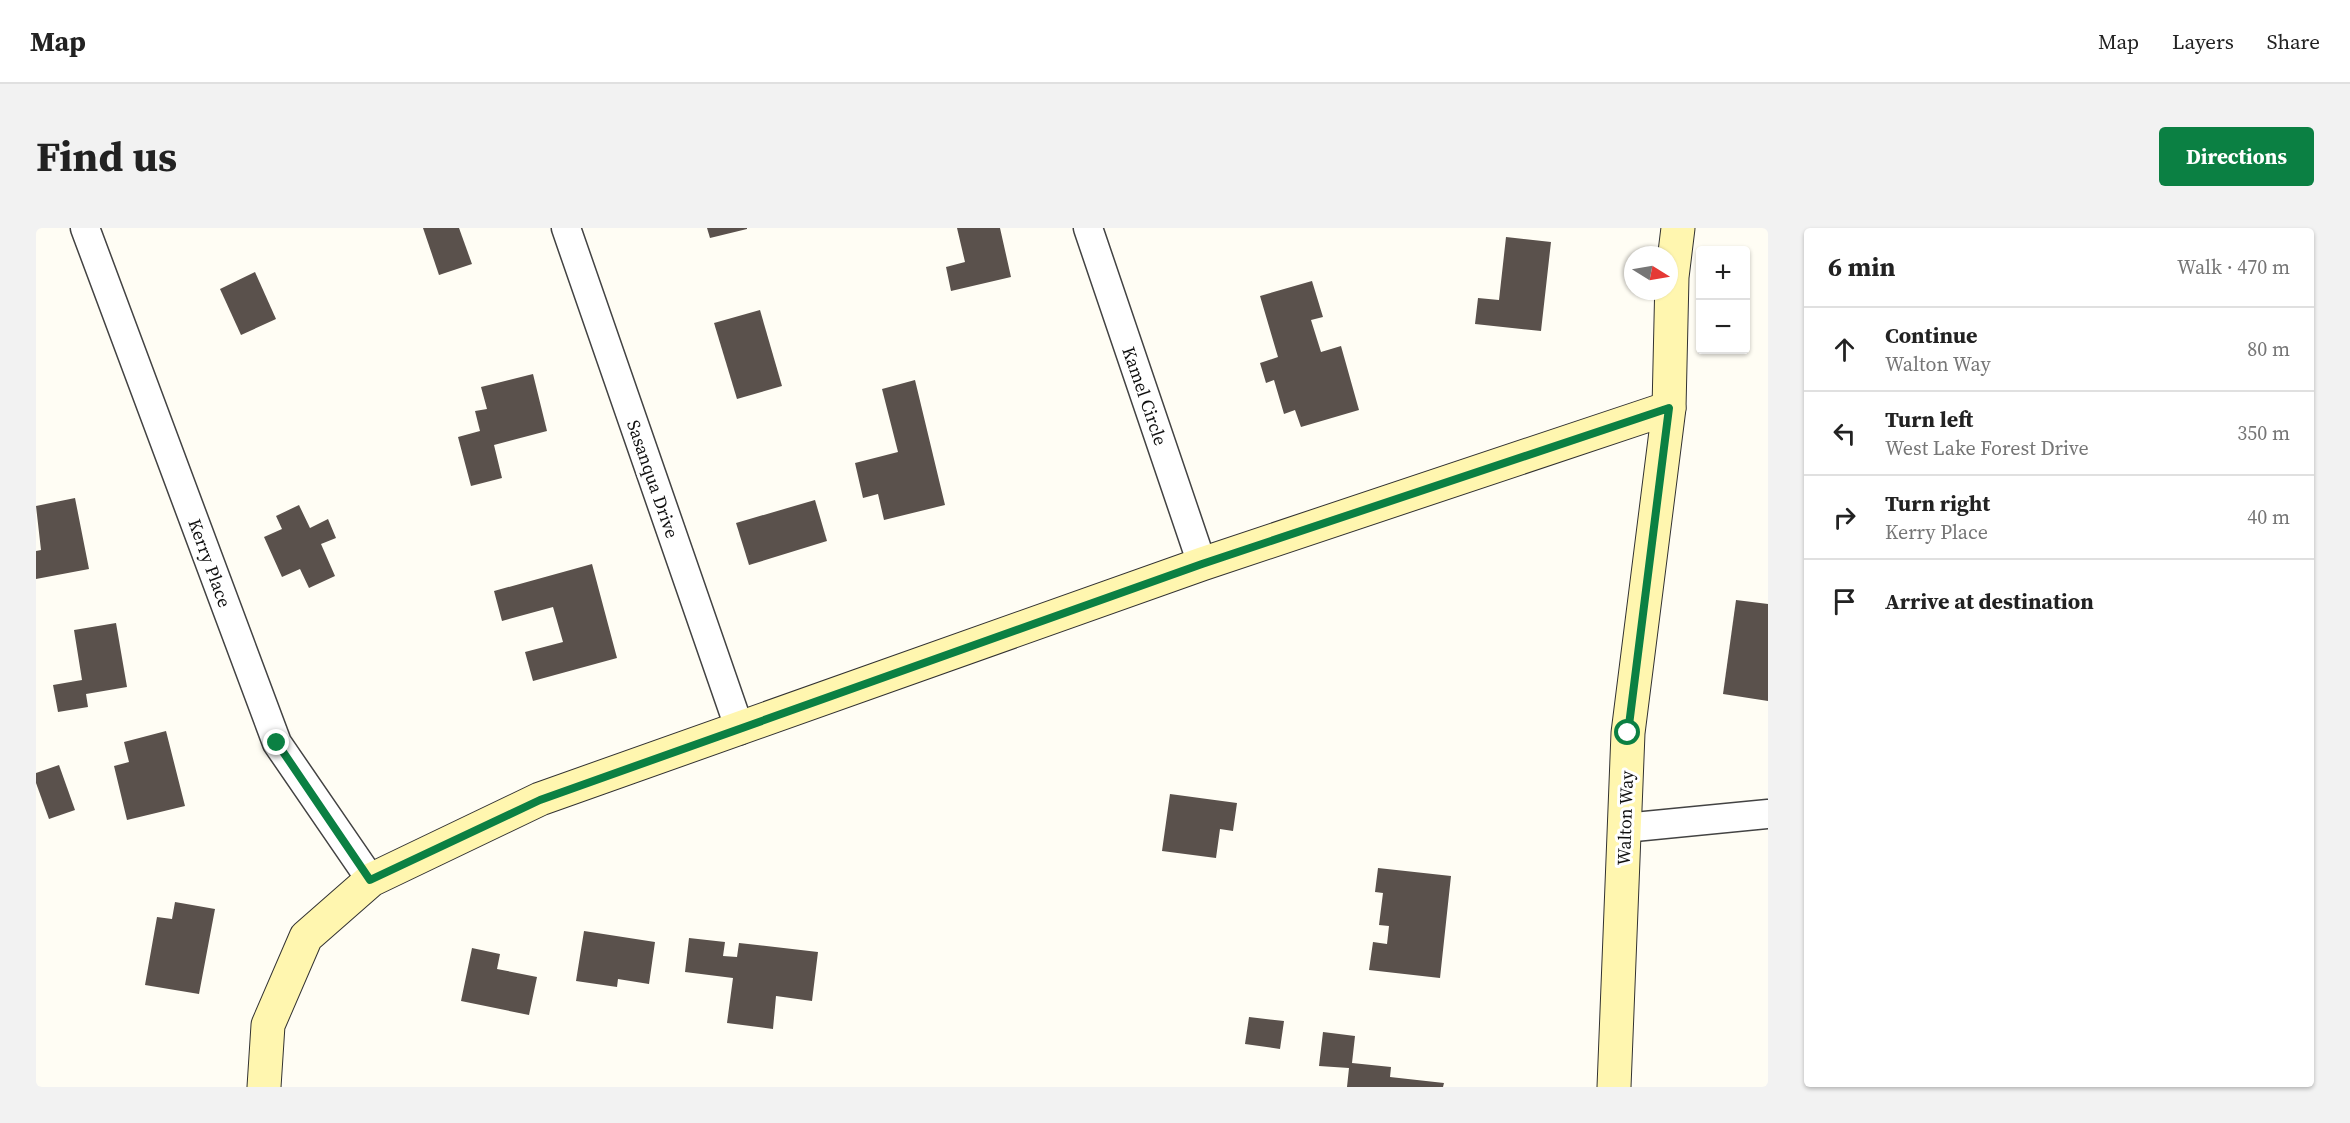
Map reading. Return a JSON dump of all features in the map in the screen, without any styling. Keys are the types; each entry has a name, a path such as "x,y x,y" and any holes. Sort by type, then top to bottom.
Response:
{"street":[{"name":"Kerry Place","path":"85,228 277,743 370,880"},
{"name":"Sasanqua Drive","path":"566,228 740,730"},
{"name":"Kamel Circle","path":"1088,228 1202,564"},
{"name":"Walton Way","path":"1614,1087 1628,733 1669,408 1672,277 1678,228"},
{"path":"264,1087 268,1025 306,937 370,880 540,800 1202,564 1669,408"},
{"path":"1624,828 1768,814"}],"building":[{"path":"423,228 459,228 472,264 439,275"},
{"path":"707,228 747,228 747,229 710,238"},
{"path":"957,228 1000,228 1011,277 951,291 946,267 965,262"},
{"path":"1506,237 1551,242 1541,331 1475,324 1478,298 1499,300"},
{"path":"255,272 276,319 241,335 220,289"},
{"path":"1312,281 1323,317 1311,320 1321,352 1341,346 1359,410 1301,427 1295,410 1284,414 1274,380 1266,383 1260,363 1278,357 1260,296"},
{"path":"760,310 782,386 737,399 714,323"},
{"path":"533,374 547,431 494,445 502,478 471,486 458,437 480,431 475,411 487,409 481,387"},
{"path":"915,380 945,505 884,520 878,494 863,498 855,463 898,452 882,389"},
{"path":"75,498 89,569 36,579 36,551 41,550 36,506"},
{"path":"815,500 827,541 749,565 736,523"},
{"path":"299,505 310,528 328,519 336,538 321,544 335,576 309,588 300,569 282,577 264,537 282,529 276,516"},
{"path":"592,564 617,658 533,681 525,652 563,642 553,607 502,621 494,591"},
{"path":"1736,600 1768,604 1768,701 1723,694"},
{"path":"116,623 127,687 86,694 88,707 58,712 53,685 82,680 74,630"},
{"path":"166,731 185,806 127,820 114,766 129,762 124,742"},
{"path":"59,765 75,810 49,819 36,783 36,773"},
{"path":"1170,794 1237,803 1233,831 1220,829 1216,858 1162,851"},
{"path":"1378,868 1451,876 1440,978 1369,970 1373,942 1387,944 1389,926 1379,925 1383,893 1375,892"},
{"path":"175,902 215,909 199,994 145,985 157,917 172,919"},
{"path":"584,931 655,942 649,984 618,979 617,987 576,981"},
{"path":"689,938 725,942 723,956 737,957 739,943 818,952 812,1001 776,996 773,1029 727,1023 733,978 685,972"},
{"path":"472,948 500,954 497,969 537,977 529,1015 461,1001"},
{"path":"1249,1017 1284,1021 1280,1049 1245,1044"},
{"path":"1323,1032 1355,1036 1352,1063 1391,1067 1390,1077 1444,1083 1443,1087 1347,1087 1349,1068 1319,1066"}],"route":[{"path":"277,743 370,880 540,800 1202,564 1669,408 1628,733"}]}
